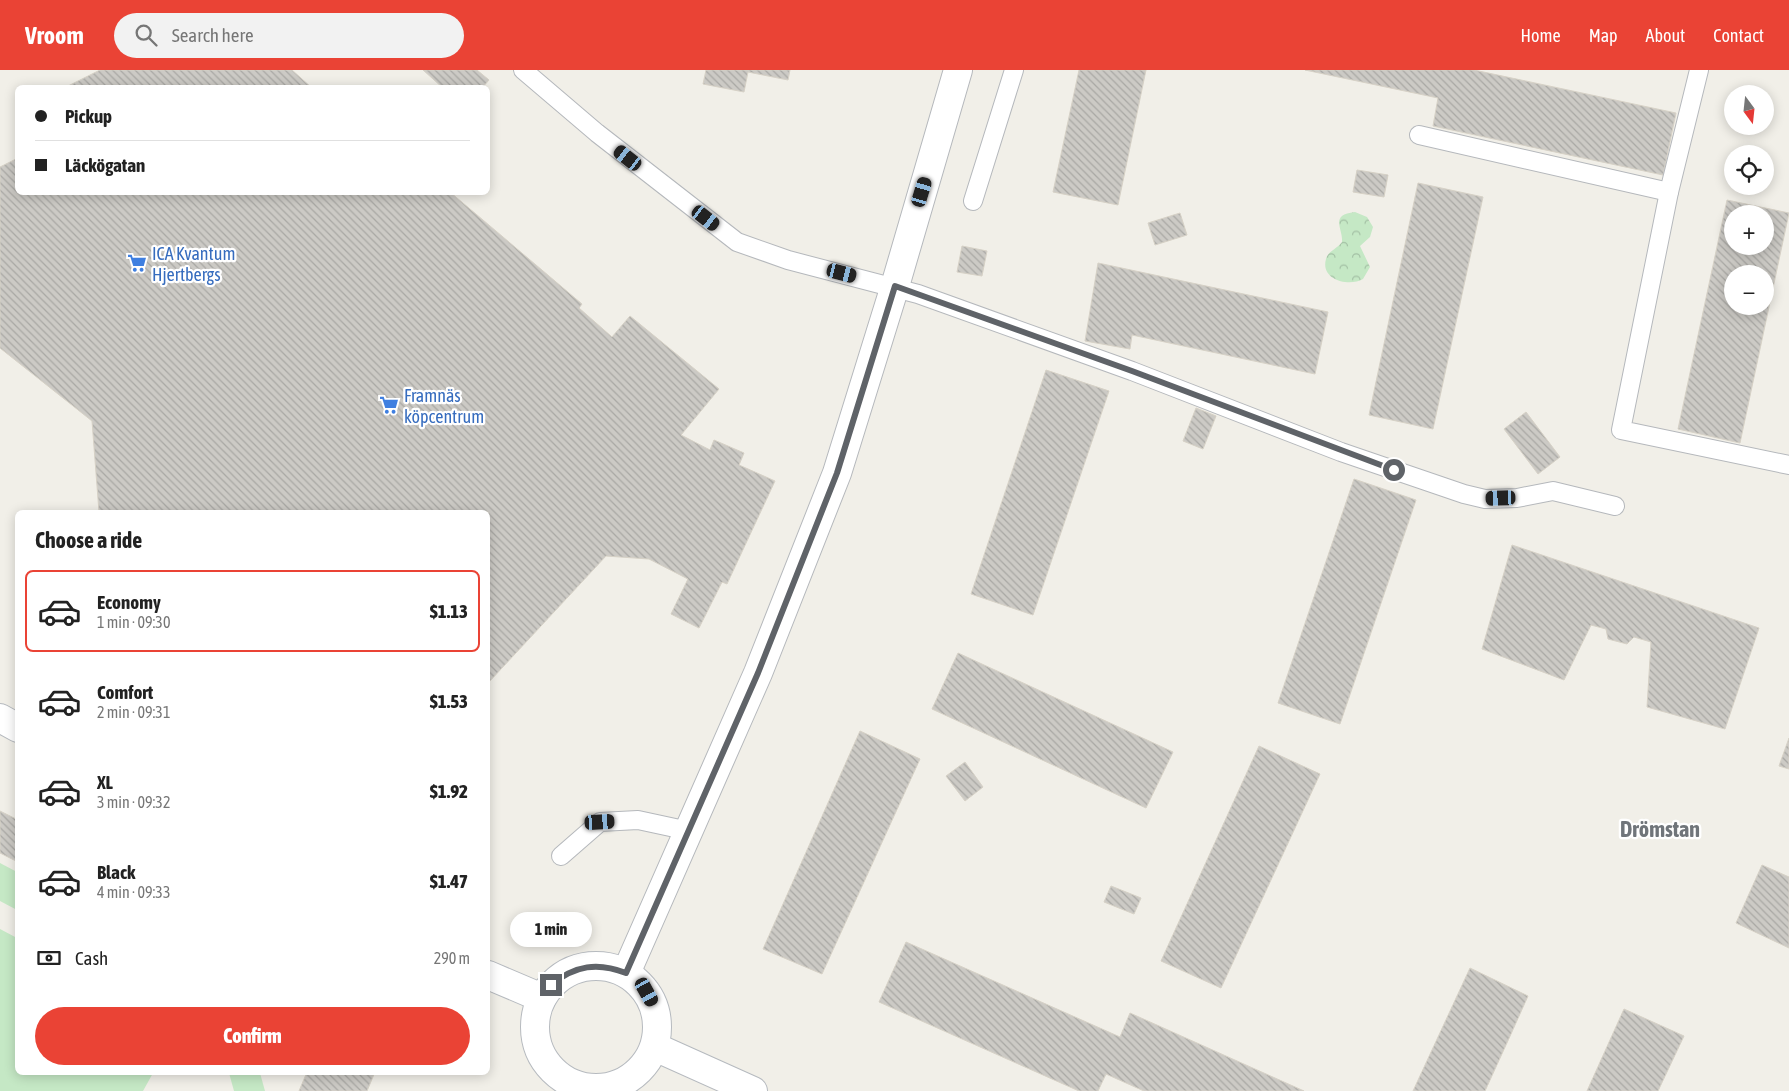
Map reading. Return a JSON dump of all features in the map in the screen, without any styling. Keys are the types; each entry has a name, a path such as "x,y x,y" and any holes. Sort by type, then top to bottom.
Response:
{"street":[{"path":"626,973 758,673 837,473 895,286 958,70"},
{"path":"0,718 15,726"},
{"path":"595,966 611,967 626,973 638,982 654,1004 658,1033 655,1047 648,1060 638,1072 626,1080 598,1089 582,1089 561,1077 544,1060 537,1045 534,1029 536,1013 542,998 551,985 564,974 579,968 595,966"},
{"path":"490,976 542,998"},
{"path":"655,1047 754,1091"}],"lane":[{"path":"523,70 597,133 738,242 788,260 895,286 1132,371 1341,452 1464,494 1493,498 1517,498 1553,491 1615,506"},
{"path":"973,201 1014,70"},
{"path":"1698,70 1669,192 1621,430 1789,464"},
{"path":"1420,135 1669,192"},
{"path":"561,856 600,822 638,820 688,831"}],"green space":[{"path":"1355,212 1367,217 1373,227 1370,237 1360,246 1370,267 1363,279 1344,282 1331,277 1327,272 1325,266 1326,259 1342,242 1340,219 1342,216"},
{"path":"0,863 15,871 15,909 0,901"},
{"path":"0,929 15,937 15,1075 152,1075 143,1091 0,1091"},
{"path":"230,1075 261,1075 265,1091 234,1091"}],"building":[{"path":"100,70 292,70 309,85 70,85"},
{"path":"423,70 477,70 489,80 485,85 440,85"},
{"path":"706,70 790,70 788,80 748,72 744,92 703,84"},
{"path":"1079,70 1146,70 1118,205 1053,192"},
{"path":"1305,70 1474,70 1676,113 1663,175 1433,126 1438,98"},
{"name":"Framnäs köpcentrum","path":"15,160 15,195 454,195 582,304 579,308 612,337 630,316 719,389 681,435 710,450 714,440 744,453 739,465 775,481 727,584 722,582 699,628 671,614 688,579 649,559 606,556 490,681 490,510 99,510 92,421 0,348 0,167"},
{"path":"1357,170 1388,175 1384,197 1353,192"},
{"path":"1418,183 1483,197 1433,429 1369,415"},
{"path":"1727,200 1751,205 1726,205"},
{"path":"1774,210 1789,213 1774,283 1774,265 1724,265 1724,315 1767,315 1740,443 1678,429 1724,214 1724,255 1774,255"},
{"path":"1180,213 1187,235 1155,245 1148,223"},
{"path":"962,246 987,251 982,276 957,272"},
{"path":"1098,263 1328,312 1315,374 1132,335 1130,349 1085,341"},
{"path":"1046,370 1109,391 1033,615 971,594"},
{"path":"1196,408 1216,416 1203,449 1183,441"},
{"path":"1526,412 1560,457 1538,474 1504,429"},
{"path":"1354,479 1416,500 1340,724 1278,703"},
{"path":"1512,545 1759,628 1725,729 1647,707 1651,642 1634,637 1627,644 1608,639 1606,629 1591,625 1564,680 1482,649"},
{"path":"958,653 1173,752 1146,808 932,709"},
{"path":"860,731 920,759 822,974 763,949"},
{"path":"1789,738 1789,769 1779,766"},
{"path":"1259,746 1320,774 1221,988 1161,961"},
{"path":"965,762 983,787 965,801 946,776"},
{"path":"0,811 15,818 15,860 0,853"},
{"path":"1762,865 1789,877 1789,948 1736,923"},
{"path":"1111,886 1141,898 1134,914 1104,902"},
{"path":"906,942 1120,1037 1130,1013 1304,1091 1144,1091 1106,1074 1098,1091 1079,1091 879,1002"},
{"path":"1470,968 1528,996 1485,1091 1413,1091"},
{"path":"1624,1009 1684,1036 1658,1091 1587,1091"},
{"path":"306,1075 374,1075 367,1091 299,1091"}],"place":[{"name":"ICA Kvantum Hjertbergs","path":"137,263"},
{"name":"Framnäs köpcentrum","path":"389,405"}],"district":[{"name":"Drömstan","path":"1660,829"}],"route":[{"path":"551,985 564,974 579,968 611,967 626,973 666,886 688,831 758,673 837,473 895,286 1132,371 1341,452 1394,470"}]}
